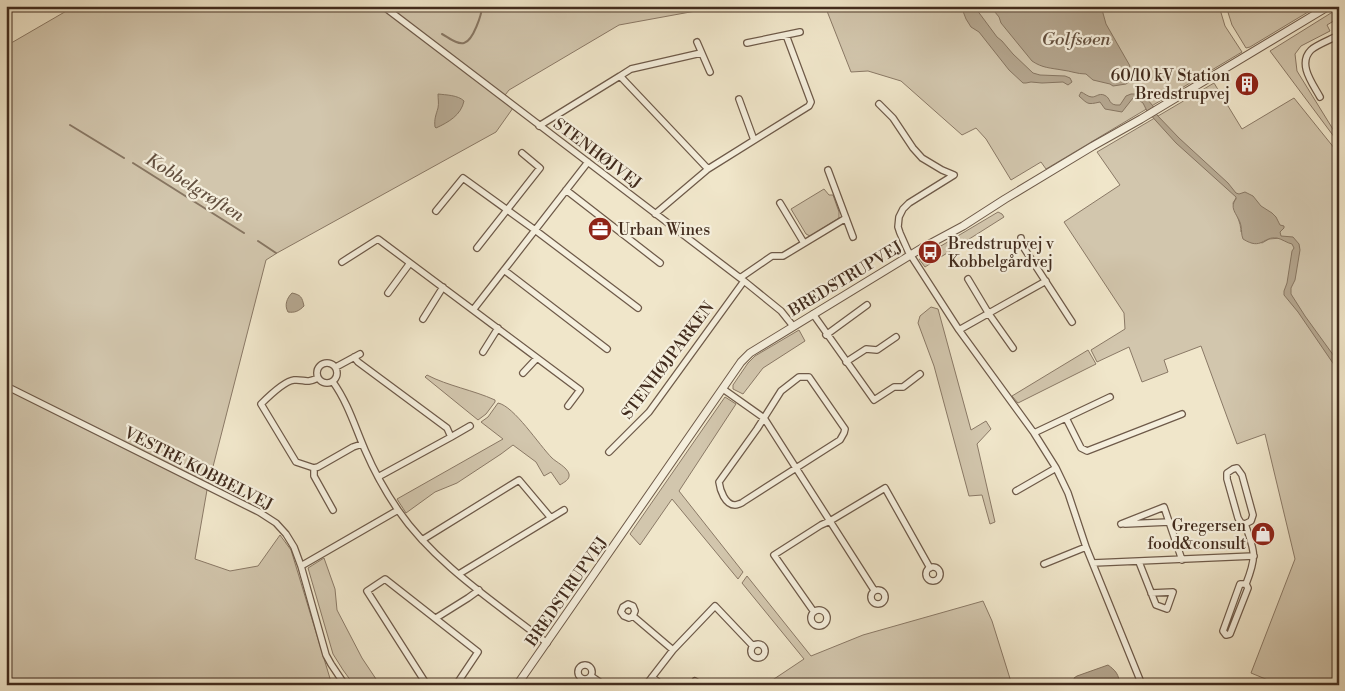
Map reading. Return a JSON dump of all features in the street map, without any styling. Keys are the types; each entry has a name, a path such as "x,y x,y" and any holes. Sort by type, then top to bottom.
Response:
{"street":[{"name":"STENHØJVEJ","path":"384,6 742,279 781,311 793,326"},
{"name":"BREDSTRUPVEJ","path":"517,685 745,358 757,348 910,254 963,226 1005,198 1329,6"},
{"path":"747,43 800,32"},
{"path":"1320,97 1305,70 1305,59 1311,50 1339,35"},
{"path":"655,214 708,169 809,106 811,102 786,36"},
{"path":"697,42 710,72"},
{"path":"539,126 631,69 701,53"},
{"path":"620,76 708,169"},
{"path":"739,99 754,140"},
{"path":"879,104 893,118 922,158 954,175 909,203 903,210 899,217 898,227 905,246 959,330 1034,433 1056,468 1068,493 1086,546 1142,685"},
{"path":"477,248 540,168 522,153"},
{"path":"473,310 588,162"},
{"path":"828,170 853,237"},
{"path":"436,211 463,178 638,308"},
{"path":"566,190 660,263"},
{"path":"780,204 804,243"},
{"name":"STENHØJPARKEN","path":"609,452 649,412 742,279 772,256 783,256 846,218"},
{"path":"1021,238 1022,245 1072,322"},
{"path":"342,262 378,239 580,390 568,406"},
{"path":"388,293 410,262"},
{"path":"504,270 607,349"},
{"path":"968,278 988,314 1013,348"},
{"path":"959,330 1046,281"},
{"path":"423,319 443,287"},
{"path":"826,335 867,306"},
{"path":"813,314 826,335 874,400 894,387 903,387 920,374"},
{"path":"483,352 498,328"},
{"path":"846,362 866,349 877,350 896,337"},
{"path":"336,367 360,354"},
{"path":"354,357 358,362 447,428 450,437"},
{"path":"523,373 537,358"},
{"path":"329,362 336,367 337,376 333,382 323,383 318,378 317,370 322,364 329,362"},
{"path":"799,377 809,377 845,428 840,440 744,502 736,505 731,504 720,489 719,482 764,418 781,391 799,377"},
{"path":"318,378 310,381 294,380 288,382 261,404 296,462 314,468 318,467 353,447 362,444"},
{"path":"333,382 345,401 362,444 378,477 398,510 422,540 459,574 547,644"},
{"name":"VESTRE KOBBELVEJ","path":"6,386 259,512 276,523 294,547 326,655 344,684"},
{"path":"723,388 764,418 874,590"},
{"path":"1034,433 1110,396"},
{"path":"1066,418 1081,448 1087,451 1182,414"},
{"path":"378,477 470,426"},
{"path":"314,468 314,476 333,510"},
{"path":"1016,490 1056,468"},
{"path":"1245,524 1251,521 1253,515 1242,475 1237,468 1227,473 1227,478 1238,518 1241,523 1245,524 1254,556 1253,566 1246,584 1248,588 1230,634 1226,635 1223,631 1240,584 1246,584"},
{"path":"422,540 519,480 551,518"},
{"path":"814,612 774,555 885,488 930,568"},
{"path":"1169,522 1120,524 1164,507 1182,560"},
{"path":"301,566 398,510"},
{"path":"459,574 564,510"},
{"path":"1044,564 1086,546"},
{"path":"1093,564 1254,556"},
{"path":"1139,562 1151,593"},
{"path":"428,685 367,591 385,579 478,652 456,685"},
{"path":"436,618 479,590"},
{"path":"646,685 673,650 715,606 753,646"},
{"path":"633,616 673,650"},
{"path":"591,676 604,685"},
{"path":"652,677 662,685"},
{"path":"692,685 695,681 701,685"}],"shaded area":[{"path":"75,6 723,6 619,25 509,90 502,99 513,108 496,132 266,260 207,490 195,559 230,571 258,566 280,535 291,550 332,685 6,685 6,46"},
{"path":"825,6 1219,6 1225,26 1242,52 1046,169 1041,162 1011,180 986,139 976,128 962,135 901,81 868,71 851,72"},
{"path":"1226,6 1318,6 1246,48 1232,25"},
{"path":"1339,8 1339,16 1335,16 1337,19 1327,25 1330,31 1301,46 1295,54 1297,71 1339,139 1335,138 1270,51"},
{"path":"1214,83 1242,129 1294,98 1339,154 1339,685 1280,685 1251,673 1295,559 1265,434 1237,444 1201,346 1164,360 1168,372 1142,382 1129,347 1097,362 1091,350 1125,329 1124,313 1064,222 1120,185 1097,152","holes":["1236,198 1281,238 1269,239 1262,243 1241,232 1233,203"]},
{"path":"824,189 829,195 833,195 839,212 839,218 810,236 806,234 791,209"},
{"path":"998,212 1004,217 925,267 919,259"},
{"path":"931,307 938,309 971,430 986,421 991,429 977,444 995,522 990,524 982,495 969,496 934,366 918,323 920,316"},
{"path":"799,330 805,341 763,368 743,394 733,389 733,385 755,356"},
{"path":"1088,350 1096,364 1018,403 1012,396"},
{"path":"427,375 495,400 495,402 486,414 478,420 425,377"},
{"path":"725,397 736,404 679,491 743,572 738,579 672,499 640,545 630,534"},
{"path":"498,403 511,411 552,458 566,469 569,474 568,479 560,485 551,472 544,476 536,462 513,445 457,483 435,492 406,513 397,499 503,439 481,422 488,417"},
{"path":"324,558 335,589 337,610 362,658 380,685 354,685 333,654 308,568"},
{"path":"747,576 811,656 863,635 983,601 992,621 1012,685 765,685 804,659 742,583"}],"water":[{"path":"961,6 974,6 997,37 1033,73 1065,76 1070,78 1072,82 1068,85 1063,82 1023,83 1009,70 979,32 971,27"},
{"name":"Golfsøen","path":"990,6 1101,6 1106,24 1130,66 1128,72 1131,77 1130,81 1126,84 1113,86 1093,80 1086,74 1039,65 1032,61 1001,23 999,17"},
{"path":"1081,92 1091,97 1104,95 1111,103 1116,105 1120,105 1126,96 1131,94 1138,94 1147,99 1157,115 1236,193 1245,192 1253,196 1261,206 1276,217 1280,225 1284,226 1280,232 1281,236 1293,237 1299,244 1300,250 1291,294 1339,363 1339,372 1298,312 1284,295 1294,248 1292,244 1277,238 1254,244 1243,239 1240,222 1233,206 1236,197 1176,143 1147,111 1143,103 1133,98 1122,112 1105,109 1100,102 1090,104 1086,102 1079,96"},
{"path":"438,94 455,96 464,101 454,117 436,128 435,117 438,106"},
{"path":"292,293 301,297 304,306 297,311 288,312 287,302"},
{"path":"1108,665 1119,678 1119,685 1075,685 1074,678 1077,676"}],"waterway":[{"path":"442,34 458,43 467,41 476,27 482,6"},
{"name":"Kobbelgrøften","path":"70,125 124,158"},
{"name":"Kobbelgrøften","path":"133,163 244,233"},
{"name":"Kobbelgrøften","path":"258,241 276,253"}],"place":[{"name":"60/10 kV Station Bredstrupvej","path":"1247,84"},
{"name":"Urban Wines","path":"600,229"},
{"name":"Bredstrupvej v Kobbelgårdvej","path":"930,252"},
{"name":"Gregersen food&consult","path":"1263,534"}]}
